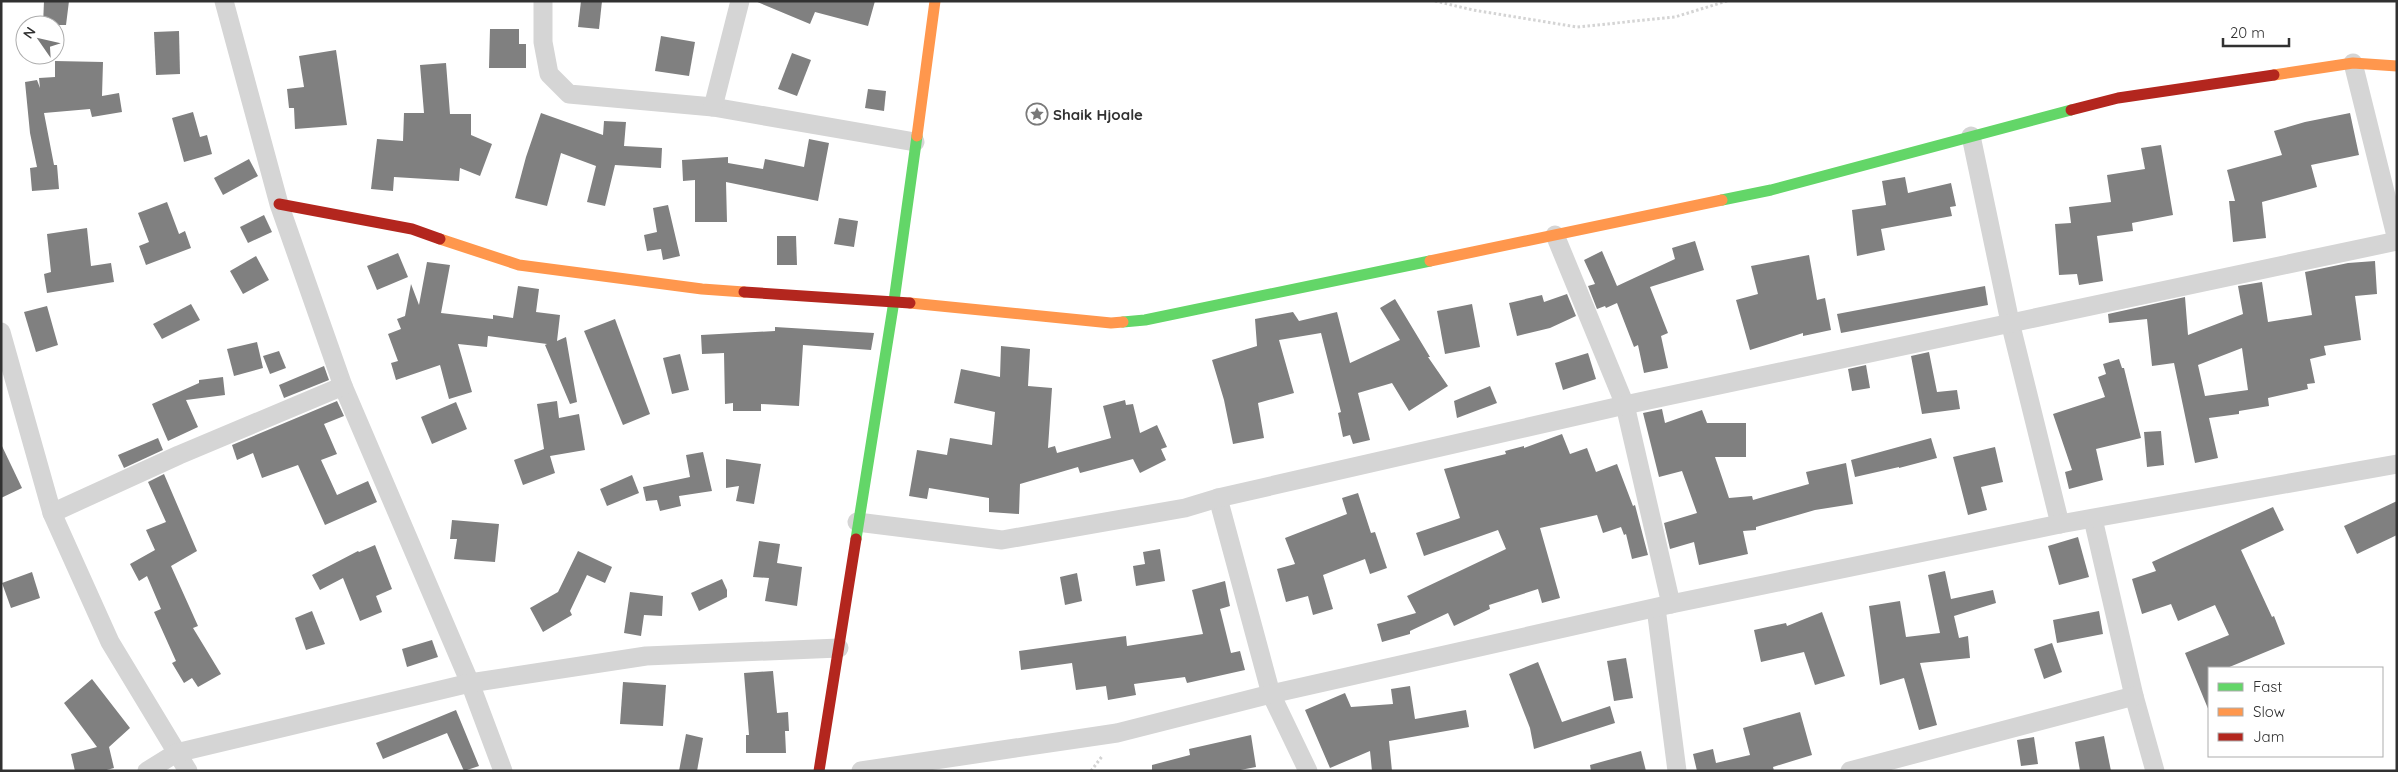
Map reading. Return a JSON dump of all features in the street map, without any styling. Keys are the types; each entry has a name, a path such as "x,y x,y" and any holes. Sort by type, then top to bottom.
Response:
{"street":[{"path":"224,1 279,204 343,386 470,683 503,771"},
{"path":"543,1 542,42 549,74 569,94 713,107 915,142"},
{"path":"713,107 740,1"},
{"path":"819,771 840,648 857,522 894,301 935,1"},
{"path":"279,204 412,229 519,265 702,289 894,301 1111,323 1145,320 1771,190 2118,98 2353,63 2397,66"},
{"path":"857,522 1002,540 1185,508 1218,498 1625,405 2397,241 2353,63"},
{"path":"1971,136 2010,322 2060,524"},
{"path":"1554,235 1625,405 1663,606 1677,771"},
{"path":"1,332 52,513 110,642 188,771"},
{"path":"52,513 180,455 343,386"},
{"path":"861,771 1117,733 1271,694 1663,606 2060,524 2397,464"},
{"path":"1218,498 1271,694 1308,771"},
{"path":"2093,519 2134,696 2155,771"},
{"path":"147,771 176,753 470,683 646,656 840,648"},
{"path":"1850,771 2134,696"}],"path":[{"path":"1434,1 1473,10 1576,27 1675,17 1727,1"}],"building":[{"path":"44,1 69,1 66,25 65,15 43,15"},
{"path":"581,1 602,1 599,29 578,27"},
{"path":"755,1 875,1 868,26 815,12 810,24"},
{"path":"490,29 519,29 519,44 526,44 526,68 489,68"},
{"path":"179,31 180,74 156,75 154,32"},
{"path":"661,36 695,42 689,76 655,71"},
{"path":"336,50 347,125 295,129 294,108 289,108 287,89 304,87 299,56"},
{"path":"792,53 811,60 797,96 778,89"},
{"path":"65,61 103,62 102,96 119,93 122,112 92,117 90,109 44,113 54,165 57,165 59,189 32,191 30,168 37,167 30,133 25,82 37,80 40,88 39,78 55,77 55,65 65,65"},
{"path":"446,63 450,114 471,114 471,135 492,144 480,176 460,168 459,181 394,177 393,191 371,189 377,139 403,141 404,113 424,113 420,65"},
{"path":"868,89 886,91 884,111 865,108"},
{"path":"193,112 200,137 207,135 212,154 184,162 172,118"},
{"path":"541,113 603,135 604,121 626,122 624,146 662,148 661,168 615,165 605,206 587,202 596,166 561,153 547,206 515,198"},
{"path":"2350,113 2359,155 2311,165 2317,187 2262,202 2266,238 2233,242 2229,201 2235,201 2227,170 2282,155 2274,131 2305,122"},
{"path":"809,139 829,143 818,201 726,182 727,222 695,222 695,180 683,181 682,160 728,157 728,163 763,169 765,159 804,167"},
{"path":"2161,145 2173,215 2132,223 2133,231 2097,236 2103,281 2079,285 2077,274 2059,275 2055,224 2071,223 2069,207 2111,202 2107,175 2145,169 2141,148"},
{"path":"249,159 258,176 223,195 214,178"},
{"path":"1905,177 1908,193 1951,183 1956,206 1950,207 1952,216 1881,229 1885,250 1857,256 1852,210 1886,205 1882,181"},
{"path":"167,202 179,234 185,231 191,248 146,265 139,246 149,242 138,213"},
{"path":"668,205 680,256 663,260 661,249 647,251 644,235 657,232 653,208"},
{"path":"264,215 272,232 248,243 240,227"},
{"path":"839,218 858,221 854,247 834,244"},
{"path":"87,228 91,266 111,263 114,282 47,293 44,274 51,272 47,234"},
{"path":"777,236 796,236 797,265 777,265"},
{"path":"1695,241 1704,270 1650,287 1668,333 1661,336 1668,368 1644,373 1638,345 1634,347 1617,303 1606,308 1605,306 1597,309 1588,286 1595,284 1584,260 1602,251 1617,286 1675,259 1672,248"},
{"path":"398,253 408,277 377,290 367,266"},
{"path":"1809,255 1817,300 1825,298 1831,330 1803,336 1803,333 1750,350 1736,300 1758,294 1751,266"},
{"path":"256,256 269,280 243,294 230,271"},
{"path":"2375,261 2377,294 2355,296 2361,340 2324,346 2326,355 2310,359 2315,383 2307,384 2308,389 2268,398 2269,406 2239,411 2239,414 2209,418 2218,458 2195,463 2174,363 2152,366 2147,319 2109,323 2108,314 2185,297 2188,335 2243,314 2238,286 2262,282 2268,322 2312,315 2305,272 2348,263","holes":["2242,348 2248,390 2205,396 2198,365"]},
{"path":"427,262 450,265 441,313 493,319 493,315 513,318 518,286 539,289 536,312 560,315 557,341 566,337 577,402 570,404 545,345 547,344 488,336 487,347 458,344 472,392 449,399 440,365 396,380 391,363 398,361 388,334 401,329 397,319 405,316 411,284 419,305"},
{"path":"1985,286 1988,305 1841,333 1837,314"},
{"path":"1567,294 1576,316 1550,328 1517,336 1509,303 1542,295 1544,302"},
{"path":"1395,299 1430,357 1428,357 1448,386 1409,411 1392,383 1358,393 1370,440 1353,444 1350,435 1343,437 1338,413 1341,412 1321,333 1279,340 1294,393 1258,403 1264,438 1233,444 1224,400 1212,360 1257,346 1255,319 1293,312 1299,321 1337,312 1350,363 1400,340 1380,308"},
{"path":"191,304 200,320 162,339 153,324"},
{"path":"1472,304 1480,347 1445,354 1437,311"},
{"path":"47,306 58,345 36,352 24,312"},
{"path":"615,319 650,414 623,425 584,331"},
{"path":"775,327 874,333 871,350 803,345 799,406 761,404 761,411 733,411 733,403 725,404 724,353 702,354 701,335 775,331"},
{"path":"257,342 263,368 234,376 227,349"},
{"path":"1001,346 1030,349 1028,386 1052,388 1048,448 1055,446 1057,453 1111,438 1103,406 1125,400 1126,405 1133,404 1140,433 1157,425 1167,447 1161,449 1166,460 1140,473 1133,459 1080,473 1078,467 1020,484 1019,514 989,512 989,498 929,488 927,499 909,496 917,450 947,455 950,438 992,445 995,412 954,403 961,369 1000,377"},
{"path":"279,351 286,368 270,374 263,356"},
{"path":"1929,352 1937,392 1957,390 1960,409 1922,414 1911,356"},
{"path":"1588,353 1596,379 1563,390 1555,363"},
{"path":"680,354 689,390 672,394 663,358"},
{"path":"2119,359 2122,368 2124,368 2141,438 2096,449 2103,480 2069,489 2065,472 2072,470 2053,414 2105,397 2098,377 2106,374 2103,364"},
{"path":"1866,365 1870,388 1852,391 1848,369"},
{"path":"324,366 329,380 284,398 279,385"},
{"path":"223,377 225,395 186,400 198,427 168,441 152,404 199,383 199,380"},
{"path":"1490,386 1497,403 1457,418 1454,401"},
{"path":"337,401 344,416 324,424 337,454 321,460 337,495 368,481 377,502 325,525 298,465 262,478 253,453 237,460 232,445"},
{"path":"557,401 559,418 579,414 585,450 550,456 555,473 523,485 514,460 544,449 537,404"},
{"path":"456,402 467,429 432,444 421,417"},
{"path":"1662,409 1665,423 1702,410 1707,423 1746,423 1746,457 1715,457 1729,498 1752,496 1753,500 1809,484 1806,472 1846,463 1853,504 1815,510 1756,527 1756,530 1743,531 1748,554 1699,565 1694,542 1670,549 1664,523 1697,513 1682,471 1659,477 1643,413"},
{"path":"2161,431 2164,465 2147,467 2144,432"},
{"path":"1562,434 1570,454 1587,448 1596,472 1617,464 1633,506 1635,505 1648,555 1632,559 1626,534 1624,535 1621,527 1603,533 1597,515 1540,528 1560,598 1542,603 1538,589 1489,605 1490,609 1454,626 1448,613 1410,631 1410,634 1382,642 1377,624 1416,613 1407,596 1506,549 1498,530 1424,556 1416,533 1460,518 1444,469 1506,454 1505,451 1524,446 1524,448"},
{"path":"158,438 163,450 124,468 118,455"},
{"path":"1931,438 1937,458 1855,477 1851,460"},
{"path":"1,444 22,488 1,498"},
{"path":"1995,447 2003,482 1981,487 1987,510 1968,515 1953,457"},
{"path":"703,452 712,491 679,496 681,506 660,511 657,500 646,501 643,487 690,477 686,455"},
{"path":"726,459 761,464 754,504 736,501 739,486 726,488"},
{"path":"164,474 197,551 171,566 198,626 193,628 221,674 198,687 192,678 184,683 172,663 176,661 154,612 161,609 147,576 139,581 130,564 155,550 146,530 166,522 148,482"},
{"path":"632,475 639,493 607,506 600,489"},
{"path":"1358,493 1371,533 1375,532 1387,568 1370,574 1365,559 1323,575 1333,609 1313,615 1308,596 1286,602 1277,569 1295,564 1285,538 1347,514 1342,498"},
{"path":"2397,501 2397,535 2357,554 2344,526"},
{"path":"2273,507 2284,530 2241,550 2272,617 2274,616 2285,644 2229,667 2208,667 2208,709 2185,653 2229,635 2215,605 2178,621 2171,604 2142,614 2132,579 2156,571 2152,562"},
{"path":"452,520 499,524 495,562 454,559 457,539 450,539"},
{"path":"2078,537 2089,577 2059,585 2048,546"},
{"path":"759,541 780,544 777,563 802,567 797,606 765,601 769,578 753,577"},
{"path":"375,545 392,589 376,596 382,612 360,621 343,578 320,590 312,575 358,551"},
{"path":"1160,549 1165,581 1136,586 1133,566 1145,564 1143,552"},
{"path":"578,551 612,567 605,583 587,575 570,611 572,615 543,632 530,608 558,592"},
{"path":"1945,571 1951,599 1993,590 1996,603 1954,616 1959,638 1968,636 1970,658 1920,663 1937,725 1919,730 1904,678 1880,685 1869,606 1900,601 1906,637 1940,633 1928,575"},
{"path":"32,572 40,598 11,608 2,583"},
{"path":"1077,573 1082,601 1065,605 1060,577"},
{"path":"722,579 727,590 727,597 699,611 691,593"},
{"path":"1225,581 1230,606 1220,609 1231,653 1240,651 1245,670 1187,683 1185,677 1134,684 1136,695 1108,700 1106,686 1076,690 1072,663 1021,670 1019,651 1126,636 1127,646 1203,634 1192,590"},
{"path":"630,592 663,596 662,616 644,615 641,636 624,633"},
{"path":"312,611 325,644 306,650 295,618"},
{"path":"2099,611 2103,634 2057,643 2053,620"},
{"path":"1822,612 1845,676 1815,685 1804,652 1761,662 1754,630 1786,623 1787,626"},
{"path":"432,640 438,657 407,667 402,649"},
{"path":"2052,643 2062,672 2044,679 2034,649"},
{"path":"1626,658 1633,698 1614,701 1607,661"},
{"path":"1538,662 1562,722 1610,706 1615,723 1534,749 1530,728 1509,674"},
{"path":"773,671 777,713 788,712 789,731 785,731 786,753 746,753 746,735 749,735 744,673"},
{"path":"92,679 130,728 109,747 114,768 103,771 75,771 71,754 97,747 64,703"},
{"path":"623,682 666,685 663,726 620,724"},
{"path":"1410,686 1415,719 1466,710 1469,727 1389,741 1392,771 1372,771 1370,751 1330,768 1305,710 1345,693 1351,707 1393,704 1391,689"},
{"path":"456,710 479,766 464,771 447,733 383,759 376,743"},
{"path":"1800,712 1812,755 1773,767 1774,771 1697,771 1693,754 1713,749 1716,763 1750,755 1743,728"},
{"path":"686,734 703,738 697,771 679,771"},
{"path":"1251,735 1256,767 1235,771 1152,771 1152,765 1190,755 1189,749"},
{"path":"2104,736 2111,771 2080,771 2075,742"},
{"path":"2034,737 2038,764 2021,766 2017,740"},
{"path":"1641,751 1646,771 1591,771 1590,765"}],"traffic: fast":[{"path":"1722,200 1771,190 2071,110"},
{"path":"856,539 894,301 917,136"},
{"path":"1123,322 1145,320 1430,261"}],"traffic: slow":[{"path":"917,136 935,1"},
{"path":"2274,75 2353,63 2397,66"},
{"path":"1430,261 1722,200"},
{"path":"440,239 519,265 702,289 744,292"},
{"path":"910,303 1111,323 1123,322"}],"traffic: jam":[{"path":"2071,110 2118,98 2274,75"},
{"path":"279,204 412,229 440,239"},
{"path":"744,292 910,303"},
{"path":"819,771 856,539"}],"place":[{"name":"Shaik Hjoale","path":"1037,114"}]}
